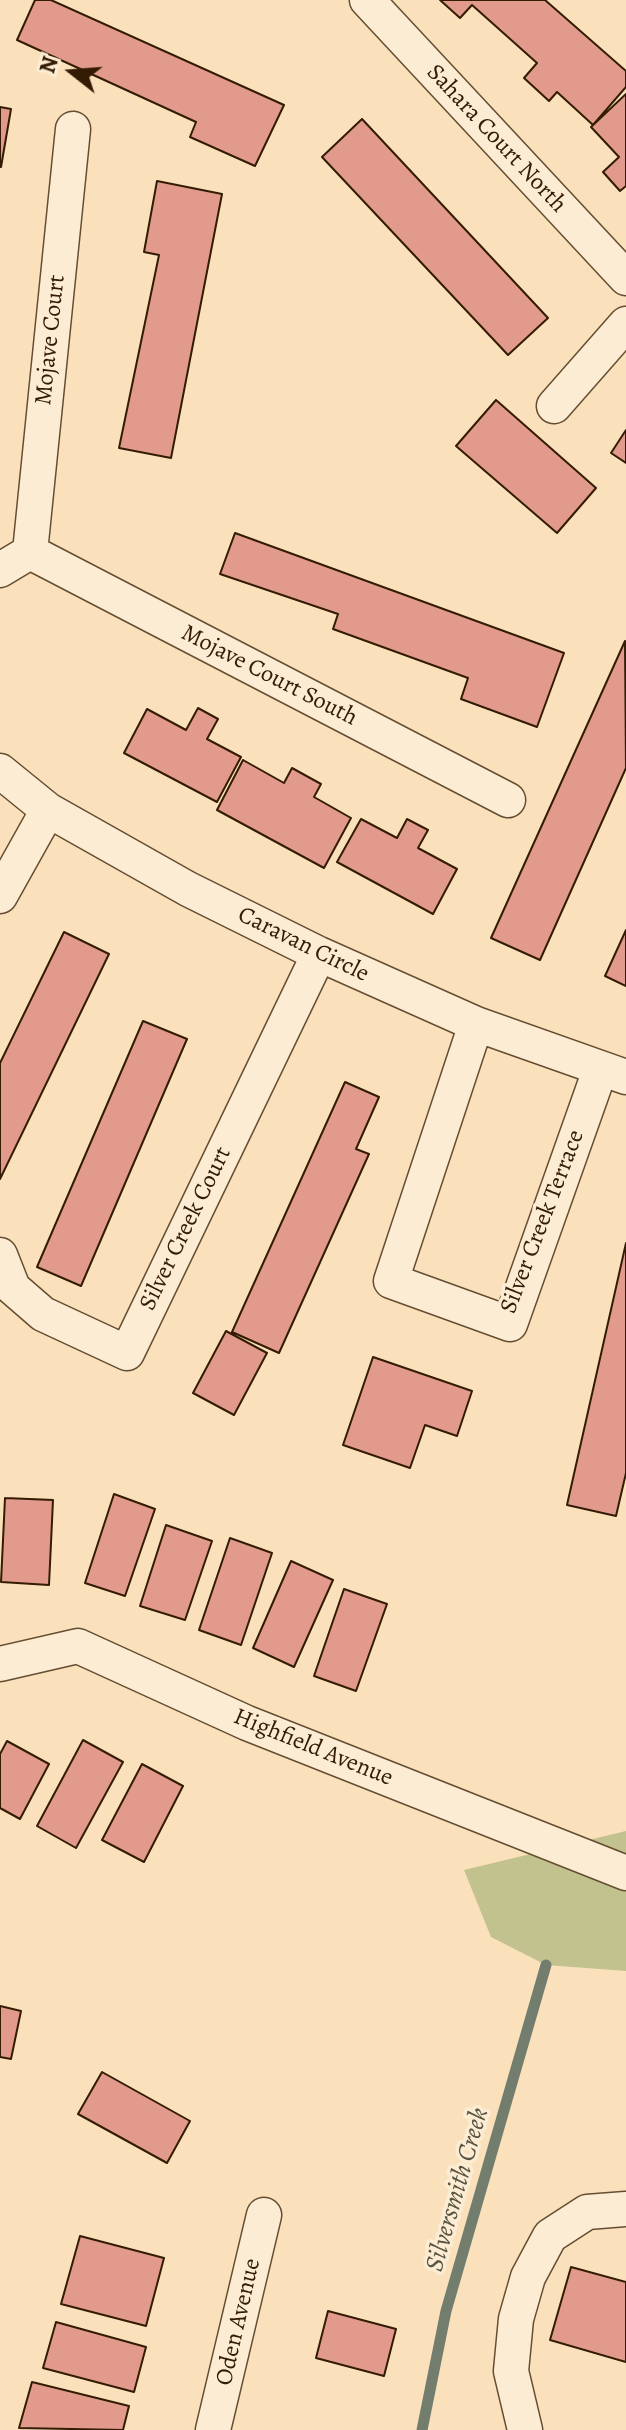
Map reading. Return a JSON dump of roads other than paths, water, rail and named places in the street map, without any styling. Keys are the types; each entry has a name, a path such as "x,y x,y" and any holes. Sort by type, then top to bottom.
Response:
{"street":[{"name":"Sahara Court North","path":"367,0 626,278"},
{"name":"Mojave Court","path":"30,552 73,129"},
{"path":"554,406 626,324"},
{"path":"0,570 30,552"},
{"name":"Mojave Court South","path":"30,552 508,800"},
{"name":"Caravan Circle","path":"0,771 48,810 188,889 319,954 476,1024 613,1074"},
{"path":"0,896 48,810"},
{"name":"Silver Creek Court","path":"0,1255 13,1288 43,1314 127,1353 319,954"},
{"name":"Silver Creek Terrace","path":"476,1024 391,1281 510,1324 613,1074"},
{"name":"Highfield Avenue","path":"0,1664 78,1646 247,1723 626,1873"},
{"path":"525,2430 511,2371 516,2319 528,2277 550,2236 587,2212 626,2209"},
{"name":"Oden Avenue","path":"213,2430 264,2215"}],"waterway":[{"name":"Silversmith Creek","path":"422,2430 446,2311 546,1965"}]}
